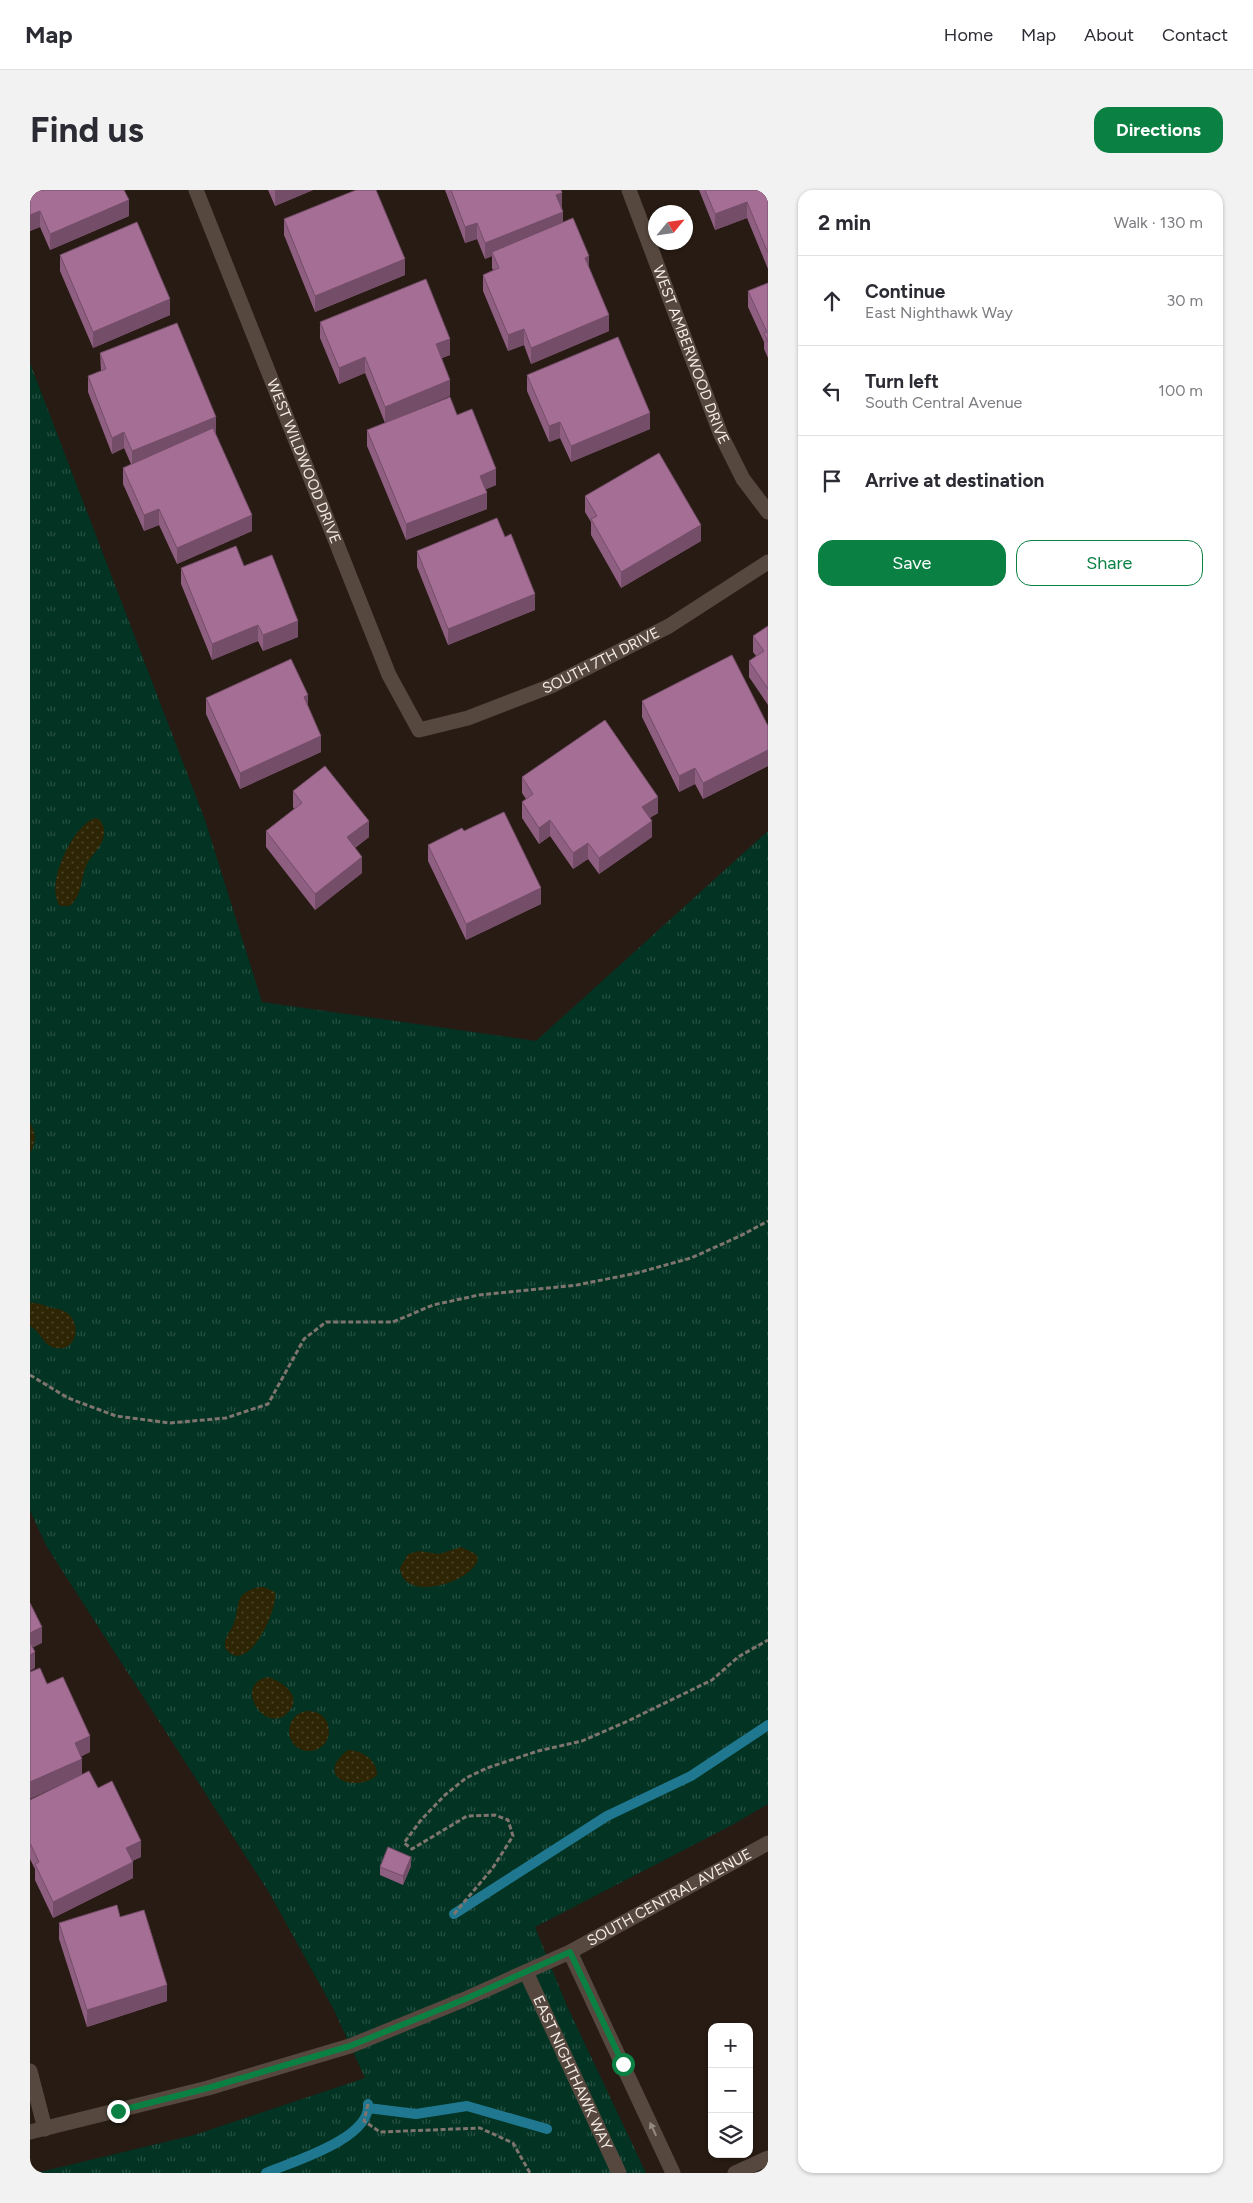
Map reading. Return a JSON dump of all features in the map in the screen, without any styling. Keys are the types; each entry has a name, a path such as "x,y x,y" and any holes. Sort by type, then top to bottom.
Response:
{"street":[{"name":"WEST WILDWOOD DRIVE","path":"196,190 389,675 419,730"},
{"name":"WEST AMBERWOOD DRIVE","path":"629,190 721,435 743,479 768,512"},
{"name":"SOUTH 7TH DRIVE","path":"419,730 468,718 551,686 669,626 768,562"},
{"name":"SOUTH CENTRAL AVENUE","path":"30,2132 208,2088 350,2046 463,2000 570,1952 768,1843"},
{"path":"570,1952 673,2173"},
{"name":"EAST NIGHTHAWK WAY","path":"526,1972 619,2173"},
{"path":"30,2071 45,2129"},
{"path":"735,2173 768,2158"}],"path":[{"path":"30,1375 68,1398 116,1416 170,1423 226,1418 268,1404 304,1339 326,1322 393,1322 433,1305 479,1295 577,1285 637,1273 691,1258 768,1221"},
{"path":"454,1914 469,1893 492,1869 513,1836 508,1820 494,1815 467,1816 412,1849 404,1843 421,1820 445,1795 466,1778 487,1768 582,1741 630,1720 712,1680 738,1658 768,1640"},
{"path":"368,2104 364,2121 380,2132 480,2128 513,2143 530,2173"}],"green space":[{"path":"30,363 205,820 262,1002 536,1041 768,831 768,1804 734,1824 535,1927 567,2006 646,2173 36,2173 194,2135 365,2078 334,2010 270,1894 47,1547 30,1511"}],"sand":[{"path":"95,818 99,819 103,826 102,842 88,862 78,896 70,906 60,906 56,897 55,885 63,858 78,832 86,823"},
{"path":"30,1123 34,1130 35,1138 34,1146 30,1153"},
{"path":"30,1303 37,1303 61,1310 72,1318 76,1330 73,1341 69,1346 56,1348 48,1345 30,1326"},
{"path":"461,1547 476,1554 478,1558 474,1567 465,1575 439,1586 425,1587 413,1585 404,1579 400,1568 408,1554 419,1551 439,1554"},
{"path":"259,1587 275,1592 272,1612 260,1638 252,1648 243,1655 234,1655 225,1648 225,1644 226,1637 234,1623 239,1600 245,1593"},
{"path":"268,1677 287,1687 293,1698 291,1709 277,1719 268,1717 261,1712 255,1705 252,1697 253,1688 258,1681"},
{"path":"309,1711 323,1717 329,1731 323,1745 309,1751 295,1745 289,1731 295,1717"},
{"path":"348,1750 363,1754 372,1760 377,1770 377,1775 360,1783 350,1783 336,1775 334,1769 338,1760"}],"building":[{"path":"30,190 124,190 129,200 50,234 40,211 30,215"},
{"path":"356,190 376,190 405,259 315,296 284,219"},
{"path":"451,190 561,190 562,193 556,195 563,212 485,243 477,223 465,227"},
{"path":"705,190 768,190 768,253 747,202 715,214"},
{"path":"573,218 589,256 585,258 609,315 531,348 524,329 508,335 483,275 499,268 492,252"},
{"path":"137,222 170,299 93,332 60,255"},
{"path":"426,279 450,339 436,344 450,380 385,407 365,357 339,368 320,322"},
{"path":"768,283 768,342 764,333 767,332 748,291"},
{"path":"177,323 216,417 132,451 124,432 112,438 88,376 106,369 100,353"},
{"path":"618,337 650,413 571,446 560,422 549,426 527,375"},
{"path":"450,397 457,415 472,409 496,469 480,476 487,493 406,524 367,430"},
{"path":"213,428 252,515 177,548 159,509 144,515 123,468"},
{"path":"659,453 701,525 621,572 591,519 597,516 585,496"},
{"path":"497,518 505,537 511,534 535,594 448,629 417,551"},
{"path":"236,546 244,566 272,555 298,621 263,635 258,625 212,644 181,568"},
{"path":"768,626 768,689 749,661 764,651 753,636"},
{"path":"732,655 768,726 768,750 703,783 695,768 679,776 642,701"},
{"path":"291,659 308,695 304,697 321,736 240,773 206,698"},
{"path":"605,720 658,797 642,807 652,821 599,858 588,843 573,853 550,820 539,828 522,802 533,794 522,777"},
{"path":"325,766 369,821 347,837 362,857 315,894 266,831 302,803 293,791"},
{"path":"504,812 541,888 466,924 428,845 462,828 464,831"},
{"path":"30,1603 42,1627 30,1633"},
{"path":"30,1642 35,1652 30,1655"},
{"path":"40,1668 47,1684 63,1677 90,1736 75,1743 82,1759 30,1782 30,1672"},
{"path":"89,1771 98,1788 112,1781 141,1841 126,1848 133,1862 53,1902 35,1864 39,1862 30,1843 30,1800"},
{"path":"388,1847 411,1857 403,1876 380,1867"},
{"path":"117,1905 120,1917 144,1910 167,1985 87,2010 59,1923"}],"waterway":[{"path":"454,1914 607,1816 691,1776 768,1725"},
{"path":"266,2173 328,2148 344,2138 357,2128 366,2117 368,2104"},
{"path":"368,2108 416,2114 467,2106 547,2129"}],"route":[{"path":"118,2111 325,2055 463,2000 570,1952 623,2064"}]}
